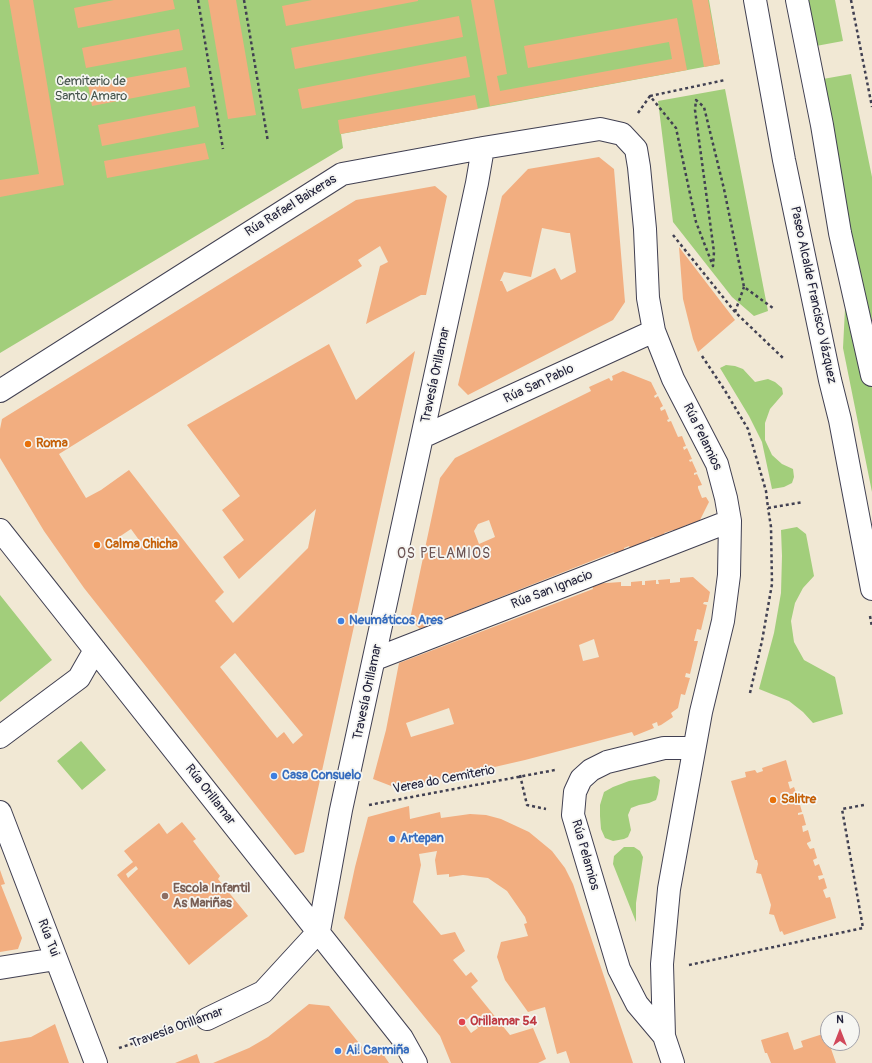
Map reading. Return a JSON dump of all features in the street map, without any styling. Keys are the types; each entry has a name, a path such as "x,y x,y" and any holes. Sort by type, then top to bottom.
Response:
{"street":[{"name":"Paseo Alcalde Francisco Vázquez","path":"755,0 784,160 830,380 840,420 872,590"},
{"path":"797,0 822,125 840,233 872,375"},
{"name":"Rúa Rafael Baixeras","path":"0,391 342,174 483,148 600,129 622,134"},
{"name":"Rúa Pelamios","path":"622,134 636,149 639,167 645,229 648,298 654,331 673,379 717,464 726,498 730,521 729,575 723,621 701,712 669,889 662,964 664,1036 673,1063"},
{"name":"Travesía Orillamar","path":"207,1019 263,992 319,931 341,810 375,660 477,183 483,148"},
{"name":"Rúa San Pablo","path":"422,437 654,331"},
{"name":"Rúa San Ignacio","path":"375,660 730,521"},
{"name":"Rúa Orillamar","path":"0,530 319,931 402,1038 416,1063"},
{"path":"0,737 79,678 95,650"},
{"name":"Rúa Pelamios","path":"664,1036 637,1004 618,969 573,815 575,792 582,780 591,770 606,762 664,748 694,748"},
{"name":"Rúa Tui","path":"0,812 5,836 56,959 95,1060"},
{"path":"0,968 56,959"}],"path":[{"path":"198,0 223,149"},
{"path":"244,0 268,142"},
{"path":"851,0 872,108"},
{"path":"622,134 650,96 725,80"},
{"path":"650,96 676,128 696,222 713,266 714,252 695,110 696,100 704,107 724,190 744,287 735,312"},
{"path":"672,233 735,312 783,358"},
{"path":"744,287 773,308"},
{"path":"702,356 748,429 766,491 771,527 772,584 762,641 750,693"},
{"path":"768,508 803,502"},
{"name":"Verea do Cemiterio","path":"372,804 559,769"},
{"path":"520,776 527,805 573,815"},
{"path":"689,965 863,928 842,809 864,805"},
{"name":"Travesía Orillamar","path":"95,1060 207,1019"}],"green space":[{"name":"Cemiterio de Santo Amaro","path":"0,0 709,0 720,64 341,134 343,148 0,353"},
{"path":"807,0 835,0 843,41 816,46"},
{"path":"851,74 872,177 872,492 843,348 848,250 823,79"},
{"path":"725,89 768,311 754,316 732,297 673,222 658,101"},
{"path":"726,365 743,369 755,382 768,379 775,382 782,388 783,394 770,409 765,423 765,440 772,455 782,464 793,469 794,477 792,483 784,487 772,489 762,442 749,416 720,368"},
{"path":"797,527 806,534 814,576 803,588 795,603 791,621 794,642 804,660 835,677 843,714 813,723 803,712 789,701 759,689 774,633 781,593 781,530"},
{"path":"0,595 52,660 0,702"},
{"path":"81,741 106,770 82,790 57,761"},
{"path":"655,776 660,780 656,800 631,808 628,815 631,830 628,837 613,841 605,838 601,829 600,816 600,805 604,792 629,781"},
{"path":"624,847 634,847 640,851 643,857 636,903 636,922 613,864 614,856"}],"building":[{"path":"9,0 33,0 64,185 0,197 0,180 39,174"},
{"path":"114,0 173,0 175,9 78,28 74,8"},
{"path":"208,0 236,0 256,115 228,119"},
{"path":"312,0 418,1 286,26 282,6"},
{"path":"471,0 494,0 507,74 497,76 500,91 672,59 669,42 528,68 524,46 677,18 687,70 490,106"},
{"path":"692,0 708,0 720,64 704,67"},
{"path":"459,16 463,37 295,69 291,48"},
{"path":"179,29 183,50 86,68 82,48"},
{"path":"466,56 470,77 302,109 298,89"},
{"path":"186,67 190,87 92,106 88,85"},
{"path":"475,95 478,109 340,134 338,120"},
{"path":"195,106 199,127 102,146 98,125"},
{"path":"205,143 209,159 107,178 104,161"},
{"path":"599,157 614,169 625,302 613,320 468,395 458,385 502,196 528,169","holes":["542,228 570,233 576,272 561,280 555,268 507,292 502,281 500,281 504,272 531,277"]},
{"path":"435,186 447,196 426,295 421,295 366,324 380,266 388,262 380,246 358,260 362,266 59,454 86,498 101,490 129,470 224,592 215,601 233,623 308,548 316,509 239,579 223,557 244,540 222,510 240,496 187,425 329,344 356,400 415,351 304,852 295,855 84,588 44,531 0,458 0,429 2,419 356,200","holes":["131,529 139,540 128,549 119,537","235,653 303,735 293,744 284,732 277,738 220,667"]},
{"path":"679,247 735,320 698,352 693,339 683,299"},
{"path":"623,371 651,382 657,394 654,396 655,398 658,396 663,406 660,408 661,411 665,409 669,419 667,420 668,422 671,421 678,437 682,436 686,446 683,447 684,450 687,448 692,459 689,460 690,462 692,461 697,472 694,473 694,475 697,474 702,485 698,486 698,488 702,498 706,497 709,502 697,526 692,528 690,524 684,526 686,530 675,534 673,530 664,533 666,537 655,541 654,537 650,538 652,542 631,550 629,546 624,548 625,552 616,556 614,552 420,629 410,619 440,478 455,458 591,391 589,387 609,378 611,381 613,380 612,376","holes":["489,520 495,537 479,544 474,531 478,524"]},
{"path":"693,577 710,592 708,602 704,602 703,604 707,605 701,630 697,629 694,641 698,641 690,674 686,673 685,677 690,678 685,695 681,694 678,708 671,713 673,717 661,725 658,726 657,722 652,724 654,728 634,736 632,732 525,760 399,789 373,779 386,730 399,663 593,589 592,584 621,582 621,586 631,586 631,582 642,581 642,585 645,585 645,581 656,580 656,584 659,584 658,580 670,579 670,583 680,582 680,578","holes":["594,639 599,657 583,661 579,645","449,708 454,724 411,737 406,723"]},
{"path":"786,760 792,781 788,782 790,789 794,787 798,798 794,799 794,802 799,801 802,812 798,813 798,815 803,814 806,825 802,826 803,832 808,830 811,841 807,844 810,849 814,848 817,858 813,860 815,866 819,864 823,875 818,876 819,880 824,878 827,888 823,890 826,898 830,897 836,918 784,935 782,931 780,932 774,915 769,914 771,905 761,874 756,873 758,864 757,860 755,860 731,781 746,777 745,772 755,770 757,773 763,771 762,768"},
{"path":"409,806 410,819 440,812 441,818 470,814 486,815 501,819 529,832 552,851 565,868 573,884 633,1063 570,1063 566,1051 557,1054 545,1007 528,1012 505,980 497,957 501,942 528,936 524,924 527,923 525,917 507,891 488,878 463,875 449,877 449,874 437,875 435,860 437,851 419,854 421,865 413,902 441,935 455,932 465,951 453,960 466,976 471,972 478,981 471,987 510,1035 533,1028 546,1059 538,1063 451,1063 440,1036 344,918 368,817","holes":["470,1017 478,1028 471,1033 463,1022"]},
{"path":"182,822 196,839 193,841 220,876 218,879 248,916 189,965 117,875 133,862 124,851 159,823 167,834","holes":["136,866 138,869 128,878 126,874"]},
{"path":"0,870 5,884 1,885 22,938 18,949 0,952"},
{"path":"309,1004 329,1006 367,1053 377,1045 389,1063 213,1063 249,1048 268,1037"},
{"path":"55,1024 69,1063 0,1063 0,1042 31,1037"},
{"path":"788,1032 794,1050 803,1047 801,1041 820,1035 820,1051 832,1051 836,1063 771,1063 767,1053 765,1053 761,1040"},
{"path":"197,1054 200,1063 175,1063"}],"place":[{"name":"Roma","path":"28,444"},
{"name":"Calma Chicha","path":"97,545"},
{"name":"Neumáticos Ares","path":"341,621"},
{"name":"Casa Consuelo","path":"274,776"},
{"name":"Salitre","path":"773,800"},
{"name":"Artepan","path":"392,839"},
{"name":"Escola Infantil As Mariñas","path":"165,896"},
{"name":"Orillamar 54","path":"462,1022"},
{"name":"Ai! Carmiña","path":"338,1051"}],"district":[{"name":"OS PELAMIOS","path":"444,554"}]}
